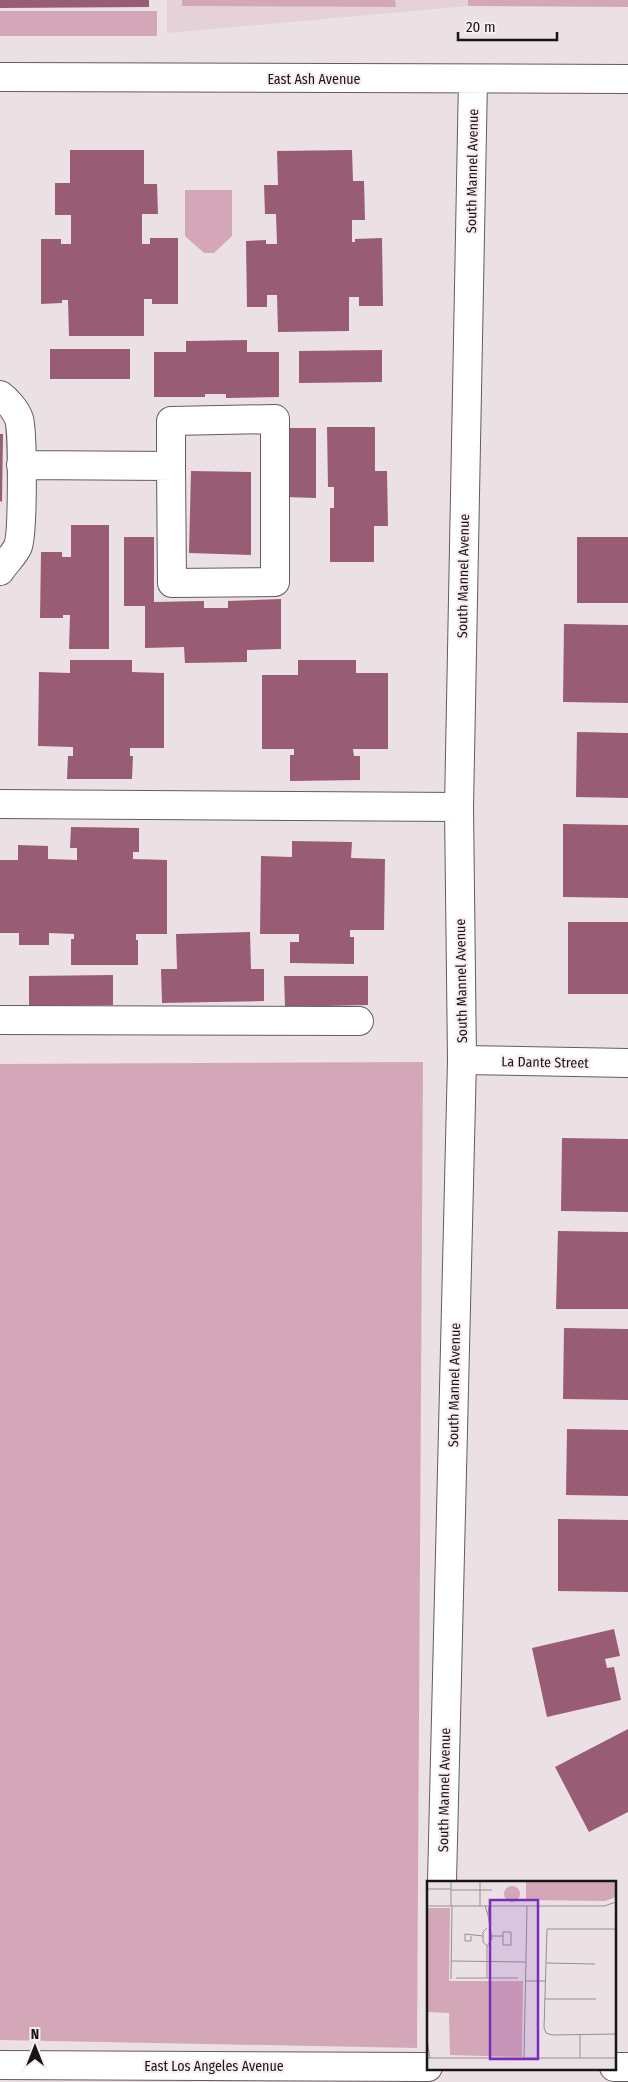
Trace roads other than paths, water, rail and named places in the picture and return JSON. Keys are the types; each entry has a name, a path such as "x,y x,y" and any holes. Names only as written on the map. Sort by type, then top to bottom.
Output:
{"street":[{"name":"East Ash Avenue","path":"0,78 628,79"},
{"name":"South Mannel Avenue","path":"442,1881 462,1060 459,807 474,79"},
{"path":"0,395 6,399 19,419 21,465 21,509 18,546 0,571"},
{"path":"275,419 275,582 172,583 171,466 171,420 275,419"},
{"path":"21,465 171,466"},
{"path":"0,804 459,807"},
{"path":"0,1020 359,1021"},
{"name":"La Dante Street","path":"462,1060 628,1063"},
{"name":"East Los Angeles Avenue","path":"0,2065 427,2068"}]}
